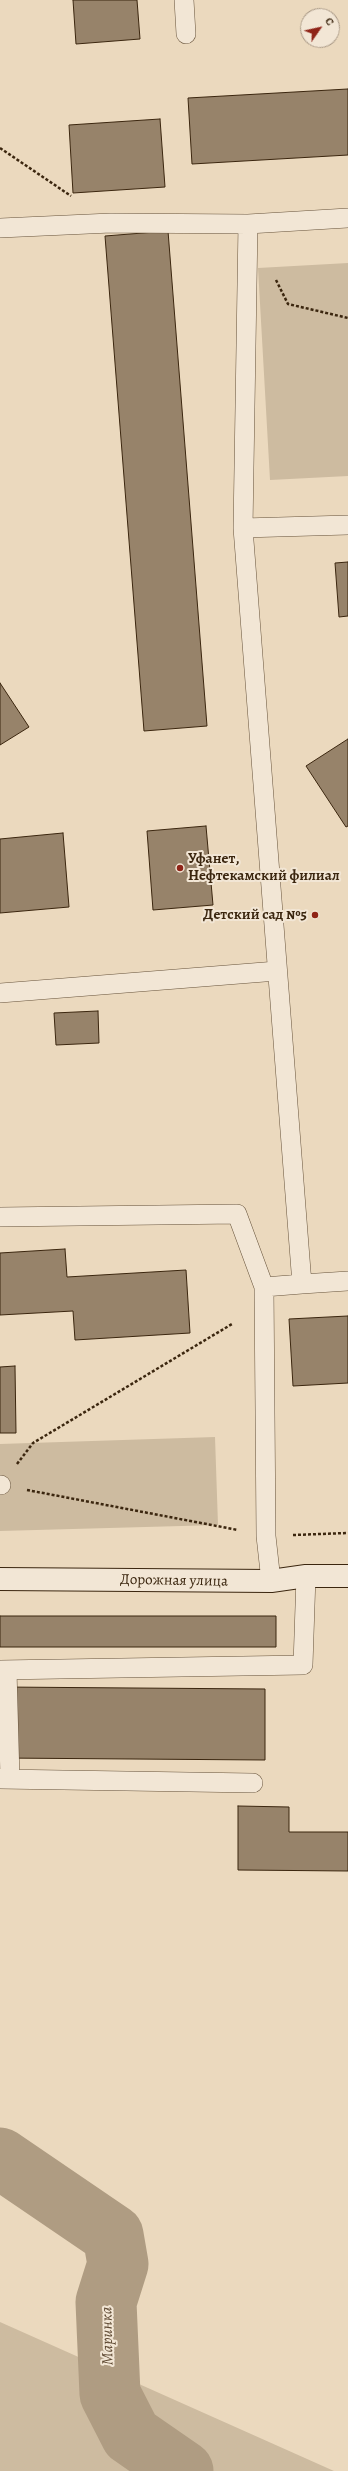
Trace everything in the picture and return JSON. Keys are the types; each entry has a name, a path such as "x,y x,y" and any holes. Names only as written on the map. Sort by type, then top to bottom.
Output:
{"main road":[{"name":"Дорожная улица","path":"0,1579 271,1582 306,1576 348,1576"}],"lane":[{"path":"184,0 186,34"},
{"path":"0,228 111,224 248,224 348,218"},
{"path":"248,224 243,528 302,1284"},
{"path":"243,528 348,525"},
{"path":"0,993 277,971"},
{"path":"0,1217 237,1214 264,1287 266,1536 271,1582"},
{"path":"264,1287 348,1281"},
{"path":"253,1783 5,1779 4,1670 303,1665 306,1576"}],"path":[{"path":"0,148 72,197"},
{"path":"274,277 288,304 348,318"},
{"path":"232,1324 34,1443 0,1485 266,1536 348,1533"}],"shaded area":[{"path":"348,263 348,476 270,480 258,268"},
{"path":"215,1437 218,1525 0,1531 0,1444"},
{"path":"0,2322 334,2471 0,2471"}],"building":[{"path":"73,0 137,0 140,39 76,44"},
{"path":"348,89 348,155 192,164 188,98"},
{"path":"160,119 165,187 73,193 69,125"},
{"path":"168,231 207,726 144,731 105,236"},
{"path":"348,562 348,616 339,617 335,563"},
{"path":"0,683 29,727 0,745"},
{"path":"348,739 348,826 346,827 306,766"},
{"name":"Уфанет, Нефтекамский филиал","path":"206,826 213,905 153,910 147,831"},
{"path":"63,833 69,907 0,913 0,839"},
{"path":"98,1011 99,1043 56,1045 54,1013"},
{"path":"65,1249 67,1277 186,1270 190,1333 75,1340 73,1311 0,1315 0,1253"},
{"path":"348,1316 348,1383 293,1386 289,1319"},
{"path":"15,1366 16,1433 0,1433 0,1367"},
{"path":"0,1616 276,1616 276,1647 0,1647"},
{"path":"0,1687 265,1689 265,1760 0,1758"},
{"path":"238,1806 289,1807 289,1832 348,1832 348,1871 238,1870"}],"waterway":[{"name":"Маринка","path":"0,2158 113,2235 118,2264 106,2302 110,2394 131,2435 183,2471"}],"place":[{"name":"Уфанет, Нефтекамский филиал","path":"180,868"},
{"name":"Детский сад №5","path":"315,915"}]}
